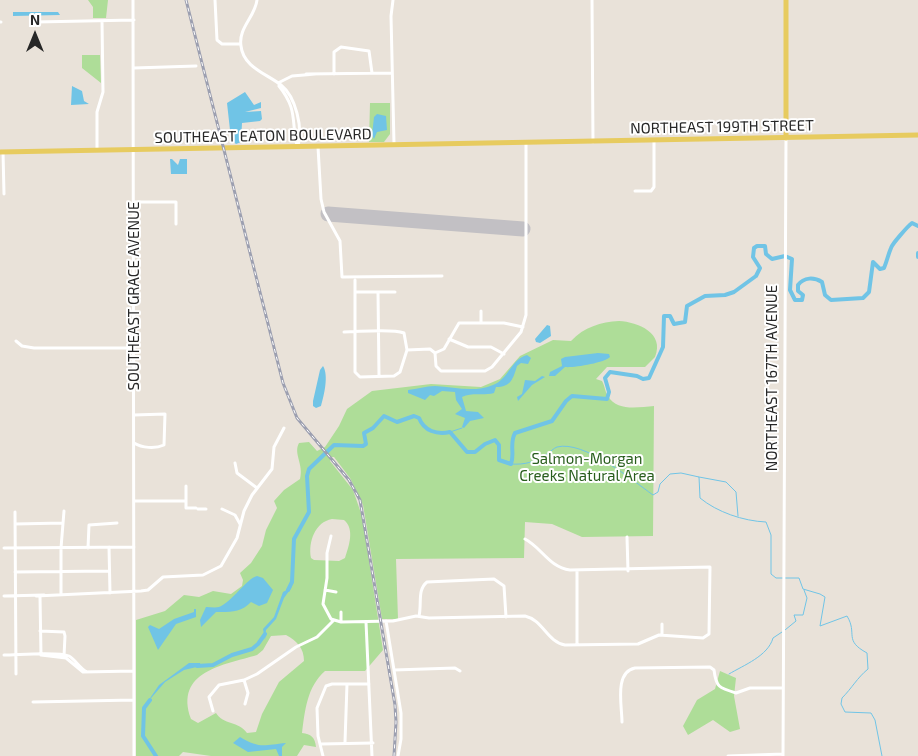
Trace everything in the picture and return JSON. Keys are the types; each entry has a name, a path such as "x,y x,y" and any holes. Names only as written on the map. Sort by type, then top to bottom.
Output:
{"main road":[{"name":"NORTHEAST 167TH AVENUE","path":"786,0 786,138"},
{"name":"NORTHEAST 199TH STREET","path":"526,144 918,136"},
{"name":"SOUTHEAST EATON BOULEVARD","path":"2,152 526,144"}],"street":[{"name":"SOUTHEAST GRACE AVENUE","path":"133,0 134,756"},
{"path":"215,0 218,42 223,44 240,44"},
{"path":"257,0 254,14 243,29 240,44 243,54 249,63 286,92 295,109 298,124 298,147"},
{"path":"393,0 391,16 394,146"},
{"path":"592,0 593,142"},
{"path":"36,22 134,20"},
{"path":"97,151 97,112 103,92 102,21"},
{"path":"334,74 334,53 336,49 348,47 370,52 372,73"},
{"path":"134,68 196,66"},
{"path":"278,84 292,76 306,74 392,72"},
{"name":"NORTHEAST 167TH AVENUE","path":"783,755 786,138"},
{"path":"635,191 651,191 654,187 654,141"},
{"path":"407,350 430,350 435,353 439,370 487,370 504,354 523,327 526,315 526,144"},
{"path":"318,147 321,199 324,212 340,241 342,276 442,276"},
{"path":"2,152 4,194"},
{"path":"134,202 176,202 176,224"},
{"path":"344,332 355,332 378,332 404,333 407,350 398,374 378,376 356,374 355,332 355,280"},
{"path":"355,292 395,292"},
{"path":"378,292 378,376"},
{"path":"481,311 481,323"},
{"path":"435,353 443,350 457,324 504,323 523,327"},
{"path":"449,339 468,347 491,347 504,354"},
{"path":"16,341 22,346 34,348 134,348"},
{"path":"134,414 165,414 164,445 142,447 134,452"},
{"path":"4,596 134,592 148,590 163,577 198,575 212,572 221,566 230,553 241,525 244,511 256,488 272,470 274,447 284,428"},
{"path":"134,443 142,447"},
{"path":"236,462 237,473 256,488"},
{"path":"186,486 186,508 206,509"},
{"path":"134,501 186,501"},
{"path":"222,509 235,515 241,525"},
{"path":"15,512 16,674"},
{"path":"61,595 60,548 64,512"},
{"path":"15,524 63,523"},
{"path":"88,548 89,524 117,523"},
{"path":"331,536 327,553 323,607 333,621 386,621 419,616 429,618 531,618 558,644 577,645 602,643 638,644 662,635 703,638 709,634 710,567 659,570 577,570 556,566 525,539"},
{"path":"627,537 628,570"},
{"path":"109,547 110,593"},
{"path":"4,548 134,547"},
{"path":"577,570 577,645"},
{"path":"15,572 110,571"},
{"path":"419,616 420,591 427,582 494,579 504,586 506,617"},
{"path":"325,590 336,592"},
{"path":"40,596 41,655"},
{"path":"341,612 341,622"},
{"path":"213,711 209,697 215,688 223,684 244,680 257,674 296,646 317,637 333,621"},
{"path":"386,621 401,722 398,756"},
{"path":"366,622 373,742 372,756"},
{"path":"662,624 662,635"},
{"path":"40,631 64,632 66,636 64,656"},
{"path":"4,655 64,656 88,672 134,672"},
{"path":"622,722 622,678 631,669 635,668 710,667 714,670 715,681 718,686 736,694 750,688 784,688"},
{"path":"394,670 455,668 460,671"},
{"path":"244,680 248,693 245,704"},
{"path":"345,742 347,684"},
{"path":"323,756 318,736 317,708 326,686 369,684"},
{"path":"33,702 134,700"},
{"path":"321,744 373,742"},
{"path":"728,756 783,755"}],"green space":[{"path":"88,0 108,0 106,18 93,18 93,7"},
{"path":"82,55 100,55 101,83 82,68"},
{"path":"370,103 390,103 390,134 384,142 369,142"},
{"name":"Salmon-Morgan Creeks Natural Area","path":"626,322 648,330 656,341 655,357 645,367 607,367 596,379 602,381 606,393 617,404 629,407 654,406 653,536 582,537 552,524 525,522 524,558 396,559 398,619 382,619 363,505 350,478 334,457 331,457 330,461 353,490 362,516 383,650 365,671 325,671 319,677 308,699 302,733 312,737 316,747 304,745 297,756 211,756 183,752 179,756 136,756 136,620 165,611 184,595 199,597 213,591 231,594 242,586 243,580 240,573 251,563 262,546 266,530 277,508 274,501 284,490 300,479 301,469 297,451 299,443 309,442 317,451 325,447 339,426 347,409 372,391 431,384 481,387 500,379 520,356 553,340 571,341 587,329 599,324","holes":["332,519 344,520 349,528 350,538 345,558 339,561 314,560 311,558 310,552 314,534 321,524","286,635 299,645 303,652 304,661 279,682 262,714 256,732 247,733 240,726 219,717 216,713 198,723 191,719 188,703 190,690 196,680 217,667 257,655 263,650 271,636"]},
{"path":"720,671 736,678 734,696 740,729 730,732 713,720 688,735 683,726 697,700 715,689"}],"water":[{"path":"13,12 58,12 60,15 13,16"},
{"path":"72,86 82,91 84,101 89,104 71,105"},
{"path":"245,92 254,105 261,102 261,108 245,112 261,111 262,119 260,121 242,123 241,142 236,144 231,139 227,103"},
{"path":"377,114 386,116 387,130 377,132 374,139 372,135 374,117"},
{"path":"170,159 178,165 180,159 187,159 187,174 171,174"},
{"path":"547,325 550,326 551,336 540,343 536,342 535,339"},
{"path":"598,353 609,354 610,357 588,365 565,367 555,376 549,376 550,372 562,366 561,359 565,357"},
{"path":"527,355 531,358 528,364 521,363 517,366 511,381 505,386 496,387 494,393 462,397 466,411 478,412 484,418 470,421 464,428 462,427 465,418 455,414 462,409 456,400 455,392 442,391 434,396 430,395 425,400 408,393 408,390 432,386 479,389 493,385 503,378 517,361"},
{"path":"323,366 326,375 325,391 321,406 316,408 313,406 313,401 320,370"},
{"path":"542,376 545,377 532,385 518,401 517,397 522,394 525,380 535,381"},
{"path":"257,576 263,578 273,590 267,603 259,606 251,602 239,610 216,612 201,627 200,620 206,607 224,605 249,581"},
{"path":"292,587 284,598 276,619 266,630 265,640 263,629 274,617 283,592"},
{"path":"194,609 196,609 196,617 176,624 158,650 148,627 150,625 159,629 174,619 194,612"},
{"path":"189,663 200,663 201,666 184,670 165,682 146,704 159,685"},
{"path":"240,737 258,745 286,743 282,747 282,756 279,756 276,749 248,752 233,743"}],"waterway":[{"path":"288,590 292,582 294,539 309,512 307,476 309,469 334,445 363,446 366,444 364,433 373,428 384,416 397,422 414,416 419,418 424,426 432,431 440,433 450,432 467,452 475,452 485,444 495,440 499,445 499,460 511,464 512,441 515,433 552,421 566,401 572,396 607,399 609,392 605,378 610,372 637,376 643,379 649,378 663,347 664,316 670,316 674,324 685,322 687,306 705,296 725,295 734,292 756,276 760,268 753,257 754,248 757,246 765,246 766,254 772,259 785,256 792,259 790,290 795,300 802,300 803,295 798,291 798,285 803,280 809,279 816,279 822,282 825,295 831,300 863,298 869,292 873,262 880,269 884,268 891,248 897,239 912,223 918,226"},
{"path":"450,432 462,428"},
{"path":"511,464 534,461 557,447 568,446 594,455 621,471 653,495 658,492 660,484 670,474 681,473 699,477 700,498 714,508 748,520 766,522 771,535 771,574 776,578 799,578 803,589 825,597 820,626 847,616 855,644 867,653 868,669 842,698 841,704 845,712 871,713 875,720 882,756"},
{"path":"699,477 726,482 736,492 738,516"},
{"path":"785,630 796,621 794,615 803,615 807,598 804,590"},
{"path":"729,674 761,655 773,638 782,632"},
{"path":"197,666 213,665 232,655 252,649 265,634"},
{"path":"150,700 144,708 143,736 156,756"}],"runway":[{"path":"328,214 523,229"}],"railway":[{"path":"186,0 283,383 297,418 349,480 360,500 395,705 394,756"}]}
